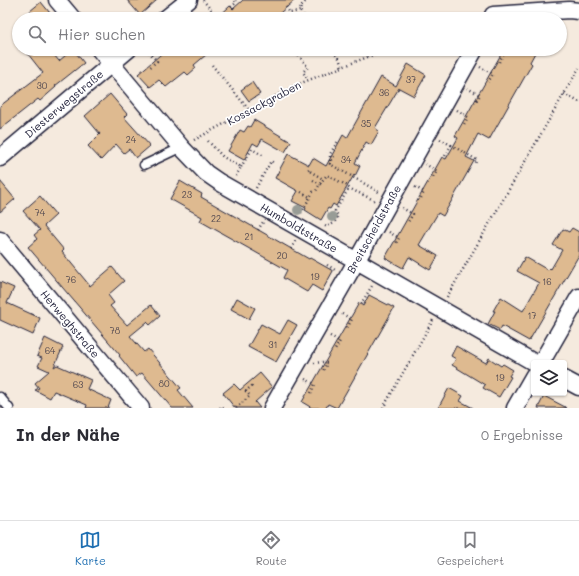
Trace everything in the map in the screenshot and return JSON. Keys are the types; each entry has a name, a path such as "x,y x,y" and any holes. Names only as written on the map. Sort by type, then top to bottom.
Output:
{"street":[{"path":"57,0 67,12"},
{"path":"174,12 189,0"},
{"path":"494,12 499,0"},
{"path":"547,12 569,10 579,11"},
{"name":"Humboldtstraße","path":"105,56 206,173 219,182 531,361"},
{"name":"Diesterwegstraße","path":"0,158 121,56"},
{"name":"Breitscheidstraße","path":"272,408 475,56"},
{"name":"Herweghstraße","path":"0,240 141,408"},
{"path":"543,360 579,297"},
{"path":"516,408 531,380"},
{"path":"567,381 579,387"}],"lane":[{"path":"144,166 184,146"},
{"path":"0,397 9,408"}],"path":[{"path":"202,0 212,12"},
{"path":"232,7 236,3 235,0"},
{"path":"300,12 301,6 307,0"},
{"path":"286,7 289,12"},
{"path":"149,68 157,61 152,56"},
{"path":"298,56 308,67 303,72 308,80"},
{"path":"337,56 342,67"},
{"name":"Kossackgraben","path":"184,146 296,85 370,56"},
{"path":"475,56 493,74 488,82"},
{"path":"499,62 502,56"},
{"path":"212,65 249,110"},
{"path":"446,298 579,68"},
{"path":"462,86 480,95 475,103"},
{"path":"564,94 579,102"},
{"path":"450,107 468,116 463,126"},
{"path":"434,135 477,160 475,163"},
{"path":"208,141 223,157 241,167"},
{"path":"330,164 330,154 338,141"},
{"path":"444,158 451,145"},
{"path":"233,180 252,149 264,156"},
{"path":"330,164 334,156"},
{"path":"253,193 271,161 275,164"},
{"path":"420,161 437,171 432,180"},
{"path":"330,164 383,194"},
{"path":"309,169 308,170 323,179"},
{"path":"299,216 313,192 316,191 327,175 378,203"},
{"path":"313,180 321,184"},
{"path":"413,186 424,192 420,200"},
{"path":"320,223 327,227 334,223 338,216 335,211 349,188"},
{"path":"301,192 311,196"},
{"path":"396,204 413,214 408,222"},
{"path":"301,213 308,216"},
{"path":"258,230 261,226"},
{"path":"388,232 399,238 396,243"},
{"path":"291,249 294,244"},
{"path":"327,266 332,268"},
{"path":"361,304 374,281"},
{"path":"336,310 352,319 347,328"},
{"path":"383,408 436,316"},
{"path":"329,335 340,341 335,350"},
{"path":"310,364 323,362 327,363 323,371"},
{"path":"300,375 315,384 310,393"},
{"path":"236,408 250,396 246,391 254,384"},
{"path":"220,408 222,406 223,408"}],"building":[{"path":"127,0 157,0 143,12 137,12"},
{"path":"243,0 295,0 281,12 224,12 230,6 233,9"},
{"path":"41,2 49,12 31,12 30,11"},
{"path":"30,56 55,56 59,61 65,56 78,56 84,63 55,86 56,87 40,101 38,99 0,129 0,106 43,73"},
{"path":"159,56 205,56 194,65 196,68 188,75 185,72 166,87 159,80 150,87 138,74"},
{"path":"500,56 533,56 530,62 532,64 489,140 478,134 466,157 474,161 443,216 438,213 419,245 438,256 430,270 409,257 403,268 385,258 442,157 446,159 458,138 455,136"},
{"path":"408,64 426,75 414,96 399,88 375,128 379,131 371,145 366,142 355,163 360,166 336,206 333,204 330,209 328,208 321,220 305,210 306,208 292,201 298,191 275,178 288,154 309,165 313,158 326,166 343,135 347,138 381,77 396,86"},
{"path":"252,82 260,94 249,101 241,90"},
{"path":"110,94 127,114 124,117 150,146 136,158 129,149 124,153 116,144 101,160 88,146 100,134 85,116"},
{"path":"254,120 291,142 285,152 262,139 258,146 253,143 244,160 228,151 240,130 244,132 248,126 250,127"},
{"path":"0,181 15,199 0,212"},
{"path":"180,181 202,194 201,197 309,259 310,258 333,271 322,291 312,285 307,292 283,278 287,270 200,221 202,217 170,199"},
{"path":"40,196 56,215 44,226 64,250 62,252 90,286 112,267 124,281 108,295 114,303 110,306 127,325 151,305 160,316 150,325 147,322 130,336 144,352 148,349 181,388 178,390 193,408 172,408 142,373 136,377 119,356 120,355 28,247 37,239 34,235 40,230 23,211"},
{"path":"572,228 579,232 579,255 529,341 502,326 500,330 488,324 501,297 523,311 539,283 517,271 525,257 548,270 550,268 551,269 562,250 553,245 563,229 569,232"},
{"path":"0,282 14,288 7,303 40,318 33,335 0,320"},
{"path":"369,295 394,308 337,408 328,404 326,408 312,408 302,402 359,303 363,306"},
{"path":"237,298 255,308 249,319 231,309"},
{"path":"288,320 297,325 276,362 248,347 261,324 280,334"},
{"path":"45,338 63,347 54,367 57,365 91,380 87,389 111,400 108,408 86,408 87,405 54,391 50,398 35,390 39,388 35,383 49,371 38,366 42,358 37,356"},
{"path":"456,346 486,363 489,358 501,366 503,364 513,370 509,376 511,377 499,397 483,388 485,385 452,365 456,359 451,356"},
{"path":"260,373 272,387 255,402 260,408 235,408 223,393 234,384 240,390"},
{"path":"449,388 463,396 460,401 473,408 438,408"},
{"path":"544,396 567,408 538,408"}]}
